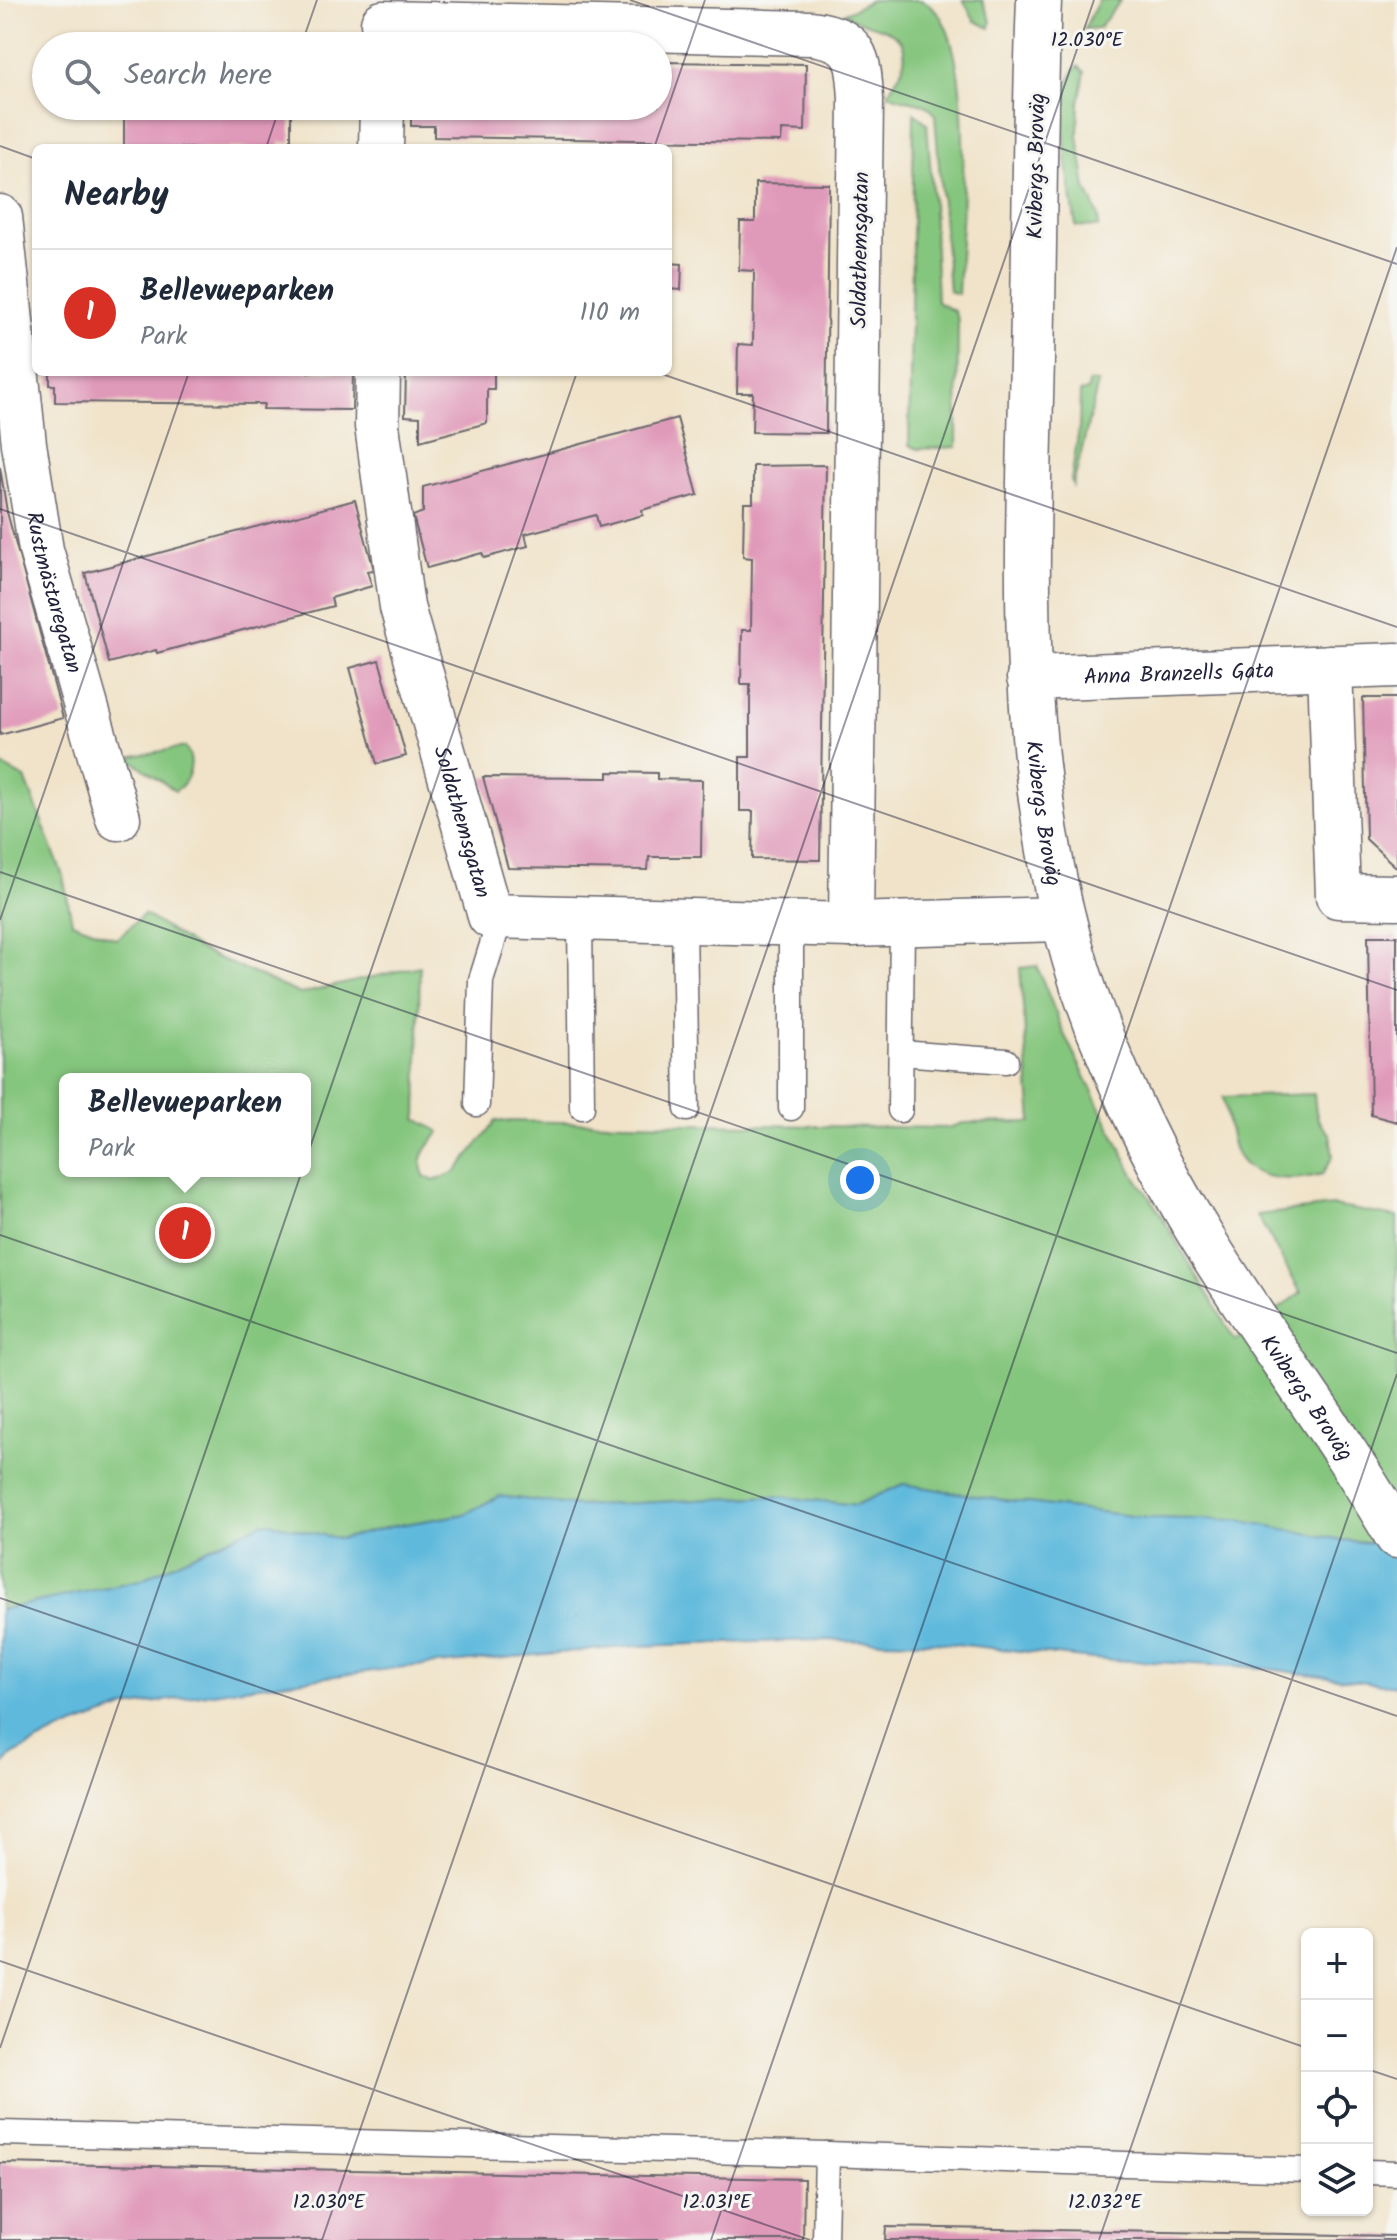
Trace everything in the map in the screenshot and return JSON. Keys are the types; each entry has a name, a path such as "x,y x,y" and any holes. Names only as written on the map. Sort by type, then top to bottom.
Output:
{"street":[{"name":"Kvibergs Broväg","path":"1039,0 1027,564 1029,678 1040,791 1054,884 1108,1055 1134,1113 1191,1220 1357,1467 1397,1536"},
{"name":"Soldathemsgatan","path":"383,23 811,33 832,36 845,42 855,54 860,71 861,100 851,925"},
{"path":"381,144 382,120"},
{"name":"Rustmästaregatan","path":"0,217 23,300 24,444 41,550 118,818"},
{"name":"Soldathemsgatan","path":"378,376 377,426 402,607 490,916 851,925 1063,919"},
{"name":"Anna Branzells Gata","path":"1029,678 1397,665"},
{"path":"1330,667 1338,896 1397,897"}],"lane":[{"path":"477,1104 481,980 501,916"},
{"path":"580,918 582,1107"},
{"path":"684,921 687,1109"},
{"path":"791,923 791,1108"},
{"path":"900,1110 902,925"},
{"path":"901,1053 1006,1061"},
{"path":"0,2133 1301,2170"},
{"path":"825,2240 827,2154"},
{"path":"1373,2172 1397,2173"}],"green space":[{"path":"871,0 920,0 940,15 952,46 960,87 963,134 958,294 949,291 935,115 920,103 888,93 903,66 901,41 883,29 845,13"},
{"path":"963,0 982,0 991,21 990,28 975,21"},
{"path":"1099,0 1121,0 1099,28 1084,29"},
{"path":"1078,66 1085,72 1079,103 1078,136 1086,188 1098,214 1099,227 1076,226 1067,167 1066,96 1070,78"},
{"path":"914,113 927,123 937,302 954,311 958,320 957,447 918,449 909,445"},
{"path":"1089,382 1098,383 1073,486 1071,480 1079,429 1080,392 1088,390"},
{"path":"185,747 190,759 190,771 175,791 133,761 133,756"},
{"path":"0,765 25,778 63,876 72,922 117,939 144,914 200,950 300,994 420,966 417,1119 440,1132 424,1152 421,1163 424,1176 434,1181 456,1172 496,1121 948,1128 963,1123 1032,1122 1020,968 1037,966 1064,1034 1134,1175 1235,1340 1301,1293 1257,1215 1333,1206 1397,1217 1397,1536 1371,1542 1342,1540 1238,1520 1147,1518 903,1484 856,1505 776,1496 578,1506 499,1496 465,1514 341,1539 264,1522 140,1580 0,1610"},
{"path":"1314,1094 1319,1121 1330,1134 1333,1156 1323,1174 1285,1179 1272,1177 1249,1168 1240,1159 1232,1142 1223,1097"}],"water":[{"path":"903,1484 1147,1518 1238,1520 1342,1540 1397,1546 1397,1686 1253,1667 1092,1659 936,1642 819,1640 637,1646 404,1667 127,1707 57,1732 12,1755 0,1769 0,1610 140,1580 264,1522 341,1539 465,1514 499,1496 578,1506 776,1496 856,1505"}],"building":[{"path":"672,62 806,64 805,131 782,130 781,142 434,137 434,126 411,126 411,120 672,120"},
{"path":"124,120 291,120 291,143 124,144"},
{"path":"755,183 829,184 826,433 752,432 753,393 737,393 738,344 753,345 754,271 739,270 740,222 755,222"},
{"path":"672,263 682,264 681,290 672,289"},
{"path":"50,376 353,376 352,410 263,409 264,404 55,402 55,385 50,385"},
{"path":"406,376 494,376 494,389 487,389 487,423 420,441 420,417 405,416"},
{"path":"677,418 698,495 642,510 643,515 599,527 596,515 525,534 528,546 484,558 482,553 427,568 413,516 423,512 423,487"},
{"path":"826,465 820,860 752,859 753,811 740,811 740,757 750,757 750,684 741,684 742,630 751,630 752,558 743,557 744,503 753,503 753,466"},
{"path":"0,467 7,512 63,718 0,735"},
{"path":"355,500 374,570 367,571 372,586 331,598 333,606 109,663 85,573"},
{"path":"379,660 406,756 377,764 350,668"},
{"path":"1363,698 1397,698 1397,868 1366,839"},
{"path":"608,772 657,773 657,779 702,780 701,857 649,857 648,870 508,868 483,777 608,778"},
{"path":"1368,936 1397,936 1397,1122 1371,1115"},
{"path":"0,2163 804,2179 803,2240 0,2240"},
{"path":"886,2227 1397,2236 1397,2240 885,2240"}],"place":[{"name":"Bellevueparken","path":"185,1233"}]}
